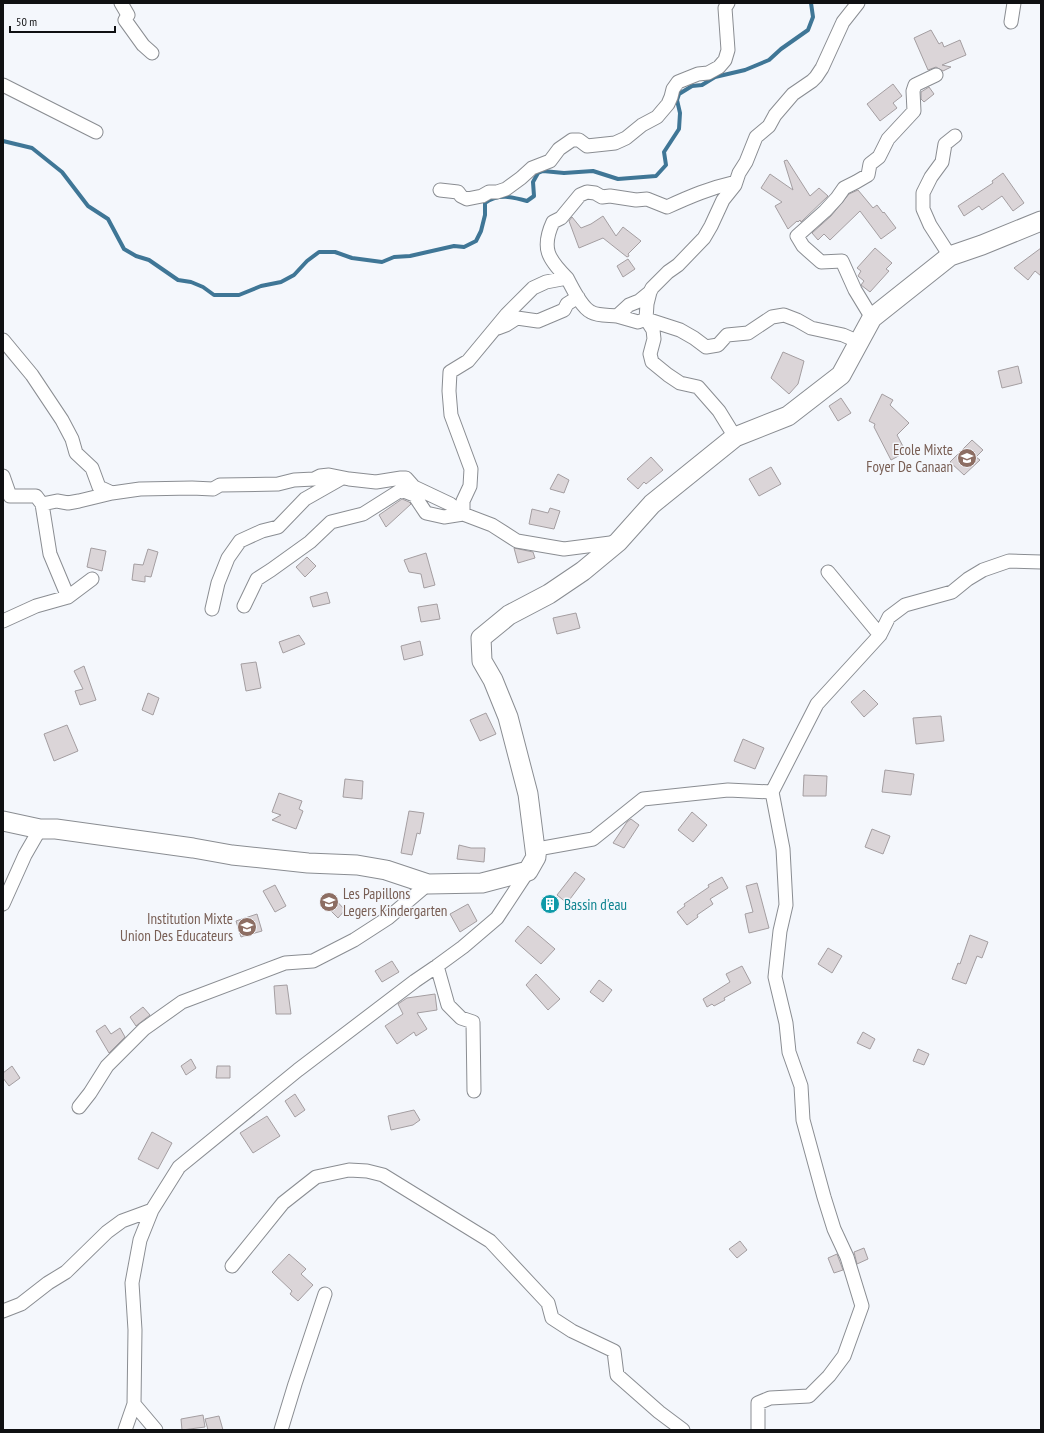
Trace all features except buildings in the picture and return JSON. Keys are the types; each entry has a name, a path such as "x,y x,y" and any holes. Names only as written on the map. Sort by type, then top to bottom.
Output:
{"street":[{"path":"121,3 128,15 125,20 143,44 152,53"},
{"path":"440,190 458,192 461,196 467,199 482,196 489,192 497,192 506,189 532,168 550,161 559,150 572,140 579,140 587,146 615,143 626,138 642,125 657,117 668,104 673,89 678,82 698,74 708,74 719,67 725,60 728,50 725,8 728,3"},
{"path":"735,437 719,411 698,387 680,383 652,362 650,354 654,339 652,330 646,319 647,304 650,292 668,272 678,265 704,238 723,200 736,182 756,138 769,126 775,115 793,94 812,81 816,76 822,68 843,22 858,3"},
{"path":"1012,22 1014,3"},
{"path":"872,318 855,290 842,262 821,262 802,246 797,236 825,211 844,188 868,174 870,164 879,157 888,139 914,111 913,91 915,85 936,75"},
{"path":"3,85 96,132"},
{"path":"950,256 930,225 923,209 923,193 931,176 942,162 945,144 955,136"},
{"path":"736,182 715,187 667,207 647,199 636,200 610,196 602,197 595,193 587,192 580,195 561,218 553,222 546,241 548,254 555,266 567,278 578,297 592,313 616,316 638,322 646,319 680,330 706,347 718,345 727,335 748,333 772,317 784,315 798,320 811,328 843,335 860,342"},
{"path":"532,864 528,794 508,717 493,680 482,661 481,638 508,615 549,594 583,571 618,542 652,504 735,437 788,416 841,375 872,318 950,256 982,245 1041,221"},
{"path":"463,514 463,501 470,486 471,469 451,414 449,391 450,372 468,361 522,298 533,288 546,282 567,278"},
{"path":"616,316 626,307 639,301 650,292"},
{"path":"495,329 506,325 517,318 538,321 564,310 567,304 578,297"},
{"path":"3,340 32,375 62,420 72,439 76,453 92,468 99,487 112,493"},
{"path":"42,504 57,501 68,503 112,493 140,489 213,489 220,485 278,484 294,480 314,479 320,476 329,475 376,482 406,478 414,487 450,504 463,514 492,525 517,541 564,549 618,542"},
{"path":"3,476 7,497 36,496 42,504 50,554 68,597"},
{"path":"212,609 218,583 228,558 240,541 262,531 278,527 305,499 342,478"},
{"path":"244,606 257,579 310,542 331,522 363,514 401,490 414,495 426,513 444,517 463,514"},
{"path":"758,1430 758,1403 770,1398 810,1396 829,1376 844,1356 862,1306 847,1257 834,1229 803,1120 802,1086 789,1052 786,1023 775,977 780,931 786,905 782,849 772,792 817,704 880,635 889,617 905,606 952,592 983,570 1009,561 1041,562"},
{"path":"828,572 880,635"},
{"path":"3,621 36,606 68,597 92,580"},
{"path":"125,1430 134,1404 135,1330 132,1283 140,1240 152,1210 179,1167 298,1070 415,981 463,947 497,918 543,848 593,838 643,799 728,790 772,792"},
{"path":"3,821 40,829 56,829 193,848 232,855 308,863 357,865 386,870 428,884 482,883 532,864"},
{"path":"3,904 25,855 40,829"},
{"path":"79,1107 107,1066 144,1029 182,1002 285,963 313,961 354,940 388,918 428,884"},
{"path":"437,966 448,1005 461,1018 473,1022 474,1091"},
{"path":"232,1266 283,1203 316,1177 349,1170 367,1170 384,1175 490,1241 548,1303 552,1318 572,1331 614,1351 617,1375 659,1412 683,1430"},
{"path":"3,1311 21,1304 48,1282 66,1272 107,1232 122,1221 152,1210"},
{"path":"282,1430 295,1384 325,1294"},
{"path":"134,1404 156,1430"}],"waterway":[{"path":"3,141 32,148 62,172 88,206 108,219 124,249 136,256 149,260 178,280 191,282 203,287 214,295 239,295 261,286 281,282 294,275 307,261 319,252 335,252 352,258 382,262 394,257 410,256 454,246 464,247 476,241 481,231 485,215 485,203 500,197 511,197 527,201 534,196 533,182 538,173 543,171 564,173 593,171 618,179 656,176 666,165 664,152 679,129 680,113 677,100 679,94 692,86 702,85 715,77 745,70 769,60 781,49 808,30 813,17 811,3"}],"place":[{"name":"Ecole Mixte Foyer De Canaan","path":"967,458"},
{"name":"Les Papillons Legers Kindergarten","path":"329,902"},
{"name":"Bassin d'eau","path":"550,904"},
{"name":"Institution Mixte Union Des Educateurs","path":"247,927"}]}
